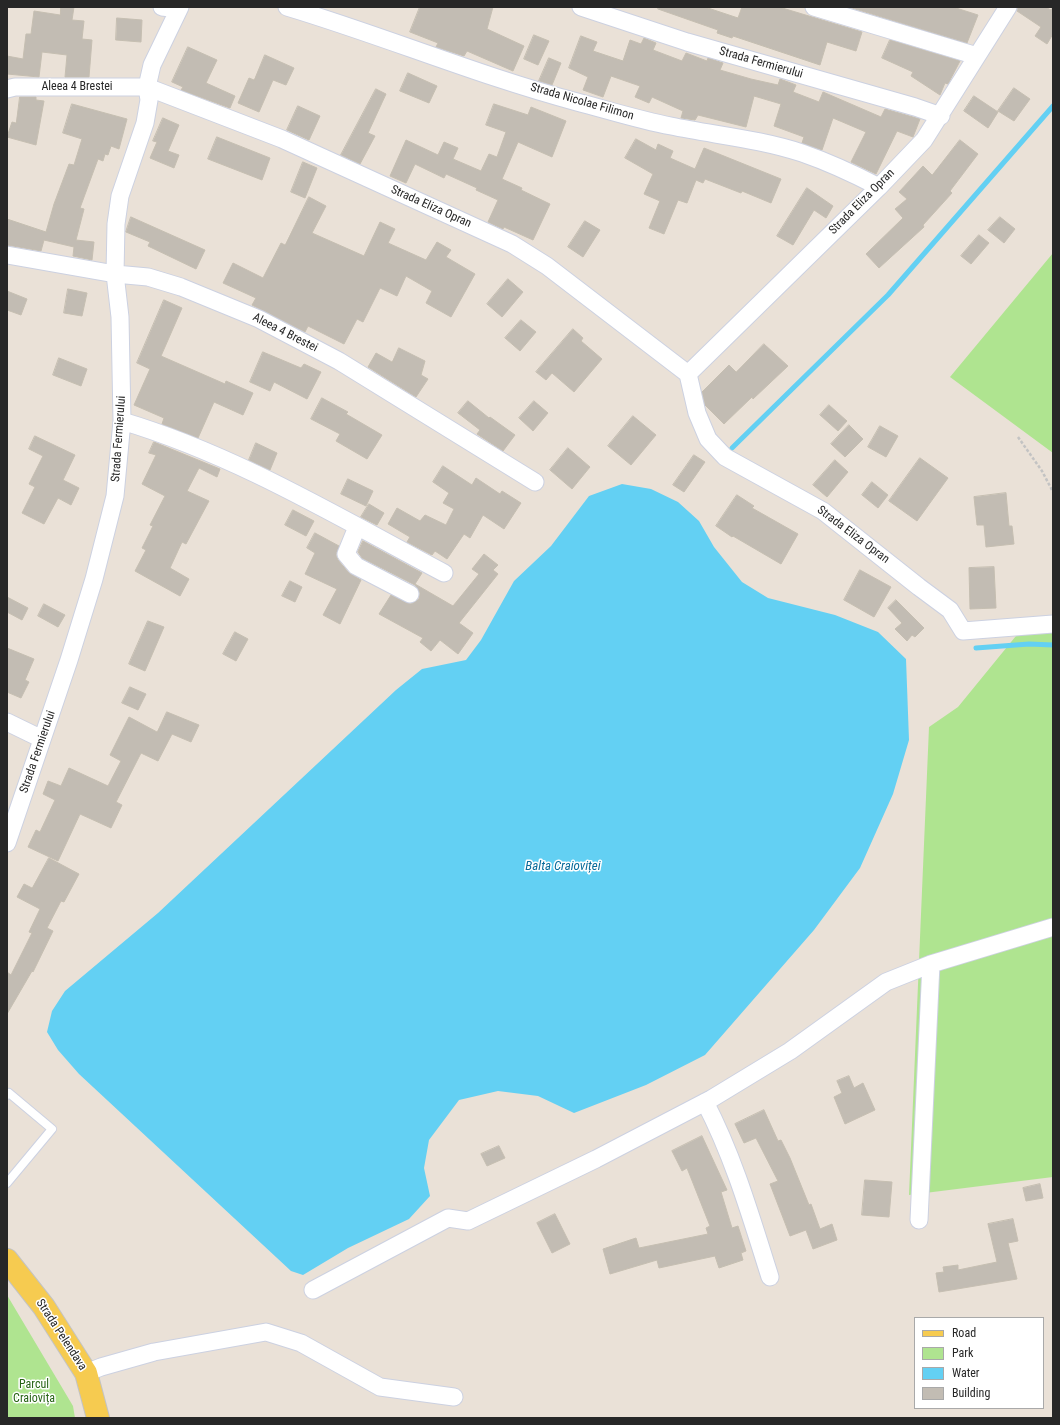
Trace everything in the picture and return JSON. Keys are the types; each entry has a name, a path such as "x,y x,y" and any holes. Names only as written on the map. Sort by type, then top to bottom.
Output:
{"main road":[{"name":"Strada Pelendava","path":"7,1260 44,1307 86,1373 98,1418"}],"street":[{"path":"162,7 180,8"},
{"name":"Strada Nicolae Filimon","path":"287,7 345,25 486,74 575,101 668,126 753,142 801,153 843,169 879,186"},
{"name":"Strada Fermierului","path":"581,7 687,42 915,106 941,116"},
{"path":"814,7 977,56"},
{"name":"Strada Eliza Opran","path":"688,374 924,140 941,116 1008,7"},
{"name":"Strada Fermierului","path":"7,843 69,660 94,580 115,496 122,421 120,317 115,274 116,224 120,196 145,123 149,100 147,87 152,65 180,8"},
{"name":"Aleea 4 Brestei","path":"7,89 15,87 147,87"},
{"name":"Strada Eliza Opran","path":"147,87 282,139 512,244 548,266 688,374 697,413 708,439 725,457 823,511 950,610 963,631 1053,624"},
{"name":"Aleea 4 Brestei","path":"7,255 115,274 148,277 181,287 259,319 339,361 535,482"},
{"path":"122,421 156,431 200,448 242,467 444,573"},
{"path":"356,527 346,554 356,566 410,594"},
{"path":"7,722 42,738"},
{"path":"313,1290 448,1218 468,1221 596,1159 705,1102 790,1051 886,982 931,964 1053,928"},
{"path":"919,1220 931,964"},
{"path":"705,1102 720,1132 743,1189 770,1277"},
{"path":"86,1373 101,1367 154,1352 266,1332 301,1343 380,1387 454,1397"}],"lane":[{"path":"7,1095 9,1093 52,1129 8,1178"}],"path":[{"path":"1018,437 1042,471 1053,492"}],"green space":[{"path":"1053,253 1053,453 950,377"},
{"path":"1053,617 1053,1177 909,1195 929,727 958,707 1029,620"},
{"name":"Parcul Craiovița","path":"7,1295 73,1406 75,1418 7,1418"}],"water":[{"name":"Balta Craioviței","path":"622,484 651,489 678,502 699,521 714,547 742,582 768,598 835,615 878,632 906,659 909,740 893,794 860,868 814,930 705,1055 646,1085 574,1113 538,1096 498,1091 459,1100 429,1140 424,1168 430,1196 409,1219 348,1248 303,1275 291,1271 79,1074 58,1050 47,1032 52,1011 65,991 158,913 396,690 422,669 466,660 481,640 514,581 551,546 589,496"}],"building":[{"path":"61,7 74,7 72,20 84,21 82,39 92,40 89,77 65,77 67,55 42,52 39,77 7,74 7,56 23,59 26,34 31,34 34,11 60,15"},
{"path":"420,7 493,7 487,29 524,46 513,71 467,51 464,56 436,47 438,43 410,32"},
{"path":"659,7 705,7 738,18 742,7 779,7 862,32 856,51 827,42 820,65 733,36 732,38 717,33 718,30 658,9"},
{"path":"849,7 953,7 978,15 967,43"},
{"path":"1018,7 1045,7 1051,10 1053,7 1053,34 1047,44 1035,36 1041,27 1017,11"},
{"path":"117,18 142,20 141,42 116,40"},
{"path":"534,35 549,41 538,65 524,59"},
{"path":"581,36 597,42 593,51 623,61 630,40 641,44 644,38 656,43 653,50 682,61 686,53 707,61 708,58 723,63 720,70 751,79 778,85 780,79 796,85 793,92 819,102 823,92 881,117 885,109 920,119 913,137 897,131 876,174 851,162 866,132 833,118 822,150 802,143 804,137 774,126 781,104 754,96 746,127 698,115 695,120 681,118 683,111 652,97 649,103 635,97 640,86 611,76 603,97 583,90 588,77 569,68"},
{"path":"890,40 960,61 948,84 945,83 940,95 911,76 913,72 882,58"},
{"path":"188,47 217,60 206,83 235,96 230,108 181,90 183,87 172,82"},
{"path":"265,55 294,68 286,85 273,80 259,112 238,103 249,78 254,80"},
{"path":"549,58 561,63 552,85 539,81"},
{"path":"408,73 437,86 429,103 400,91"},
{"path":"1014,88 1030,99 1014,121 998,111"},
{"path":"376,89 386,94 368,133 375,136 360,164 341,155"},
{"path":"974,96 998,112 988,128 964,111"},
{"path":"20,97 36,97 36,100 44,101 36,145 7,137 12,122 16,123"},
{"path":"72,104 127,119 119,149 111,146 108,155 105,154 103,161 98,159 80,208 84,209 76,240 94,242 92,260 73,256 74,247 44,240 41,251 7,245 7,219 46,232 54,204 69,164 74,165 82,139 63,133"},
{"path":"494,104 528,115 531,107 566,121 552,157 518,142 502,179 522,188 521,190 550,204 533,240 504,227 503,229 488,222 498,200 476,190 477,188 446,174 444,178 415,164 406,183 390,176 406,140 438,155 444,142 458,148 453,159 481,171 489,154 497,157 506,132 486,125"},
{"path":"298,106 320,116 309,140 287,130"},
{"path":"163,118 179,125 168,151 179,155 174,168 150,158 157,142 153,141"},
{"path":"217,137 270,158 262,180 208,159"},
{"path":"636,139 656,150 658,144 673,151 670,158 695,169 704,148 781,179 771,203 742,191 741,193 705,179 703,183 696,180 687,203 678,200 664,234 649,228 660,201 644,194 653,174 625,158"},
{"path":"960,140 978,154 950,191 952,193 923,225 924,227 879,268 866,254 903,218 895,209 907,199 899,192 923,166 932,175"},
{"path":"303,162 317,168 305,198 291,192"},
{"path":"807,188 833,206 826,218 814,210 793,245 777,236"},
{"path":"309,197 326,206 312,233 364,256 380,222 395,229 388,243 426,260 437,242 451,250 446,257 475,274 451,317 426,303 432,291 406,276 397,296 380,288 363,322 357,319 344,344 308,326 305,332 252,305 256,298 223,283 233,263 263,278 281,243 285,245"},
{"path":"131,217 205,250 196,269 148,246 150,242 126,232"},
{"path":"1000,217 1015,229 1004,243 988,230"},
{"path":"585,221 600,230 583,257 568,247"},
{"path":"979,235 989,243 971,264 961,256"},
{"path":"508,279 523,292 502,317 487,304"},
{"path":"68,289 87,293 82,316 64,313"},
{"path":"7,291 27,299 21,315 7,310"},
{"path":"164,300 182,308 161,356 225,384 226,381 253,393 243,415 214,402 198,438 162,424 164,418 134,405 150,369 137,363"},
{"path":"521,320 536,332 520,351 505,338"},
{"path":"573,329 583,338 581,341 602,359 574,392 552,373 546,380 536,372"},
{"path":"764,344 788,366 753,399 752,397 724,424 705,405 702,392 729,365 736,372"},
{"path":"399,348 425,361 421,375 428,379 416,397 368,367 376,353 392,362"},
{"path":"263,352 301,368 304,364 321,372 307,399 274,382 270,391 250,382"},
{"path":"59,358 87,369 81,386 53,375"},
{"path":"322,398 348,412 346,414 382,435 367,459 336,441 340,434 311,419"},
{"path":"468,401 489,418 490,417 515,435 503,451 477,434 480,430 458,413"},
{"path":"534,401 548,413 533,431 519,418"},
{"path":"829,405 847,421 838,431 820,415"},
{"path":"633,416 656,435 631,465 608,446"},
{"path":"849,425 863,439 845,457 831,444"},
{"path":"880,426 898,436 886,457 868,447"},
{"path":"35,436 75,455 63,480 79,488 71,505 58,498 44,524 22,513 35,487 29,484 43,456 29,449"},
{"path":"154,442 220,469 217,477 199,468 187,491 209,501 186,544 182,542 170,568 189,579 180,596 135,571 146,550 142,548 153,526 150,525 165,496 142,484 156,455 149,453"},
{"path":"256,443 277,453 270,470 249,460"},
{"path":"568,448 590,467 572,489 550,470"},
{"path":"694,455 705,462 684,492 673,485"},
{"path":"920,458 948,478 917,521 889,501"},
{"path":"835,460 848,472 827,497 813,485"},
{"path":"443,466 472,485 476,478 500,494 502,491 521,503 504,529 483,515 470,538 464,534 447,559 435,551 432,555 407,542 410,537 388,524 397,508 420,521 425,515 446,525 454,509 443,503 449,493 433,482"},
{"path":"348,479 373,491 366,506 341,494"},
{"path":"872,482 888,495 878,508 862,495"},
{"path":"1006,493 1009,526 1012,526 1014,544 986,547 984,525 977,525 974,497"},
{"path":"737,495 754,506 752,508 798,534 781,564 733,536 732,537 716,526"},
{"path":"369,504 384,513 377,525 361,517"},
{"path":"293,510 314,521 306,536 285,525"},
{"path":"315,533 339,546 336,555 338,560 349,573 361,580 340,624 323,615 337,589 305,574 315,553 307,548"},
{"path":"363,541 422,573 415,584 453,606 479,574 472,569 484,554 498,565 493,570 498,574 459,623 473,633 458,654 440,640 431,651 420,642 423,638 379,614 391,595 411,604 419,599 420,593 415,585 362,558 358,552"},
{"path":"994,567 996,608 970,609 969,568"},
{"path":"860,570 891,587 874,617 844,600"},
{"path":"290,581 302,587 295,602 282,596"},
{"path":"7,597 28,608 22,620 7,612"},
{"path":"896,600 924,628 915,637 912,635 907,641 895,629 902,623 888,608"},
{"path":"44,604 65,615 58,627 38,616"},
{"path":"148,621 164,627 145,671 129,664"},
{"path":"235,632 248,639 236,661 223,654"},
{"path":"7,648 34,659 25,680 29,682 21,698 7,692"},
{"path":"130,687 146,694 138,710 122,703"},
{"path":"167,712 199,725 191,742 172,734 158,761 141,753 116,802 122,805 111,828 80,814 58,861 28,847 36,830 40,832 55,800 43,794 48,781 61,786 69,768 108,786 121,761 110,755 129,717 157,732"},
{"path":"49,858 79,874 64,902 61,901 47,928 53,931 33,972 32,971 7,1014 7,972 11,975 32,933 29,932 40,909 17,897 24,884 32,888"},
{"path":"849,1076 854,1088 863,1083 875,1110 845,1124 834,1097 842,1093 837,1081"},
{"path":"764,1110 778,1141 781,1140 790,1158 809,1205 811,1204 820,1229 832,1224 837,1240 813,1249 806,1230 790,1236 770,1184 778,1181 756,1138 744,1143 735,1124"},
{"path":"702,1136 727,1190 721,1192 732,1228 738,1226 746,1251 741,1253 743,1260 719,1268 715,1256 659,1268 657,1260 610,1274 603,1249 636,1238 639,1248 708,1234 706,1228 710,1226 687,1168 682,1171 672,1151"},
{"path":"499,1146 505,1158 487,1166 481,1154"},
{"path":"865,1180 892,1182 889,1217 862,1215"},
{"path":"1040,1184 1043,1198 1026,1201 1023,1188"},
{"path":"555,1214 570,1244 552,1253 537,1223"},
{"path":"1013,1219 1018,1241 1008,1243 1017,1279 939,1292 936,1273 944,1272 943,1267 958,1265 958,1270 997,1262 988,1224"}],"waterway":[{"path":"732,448 888,295 1053,106"},
{"path":"976,648 1029,644 1053,645"}]}
